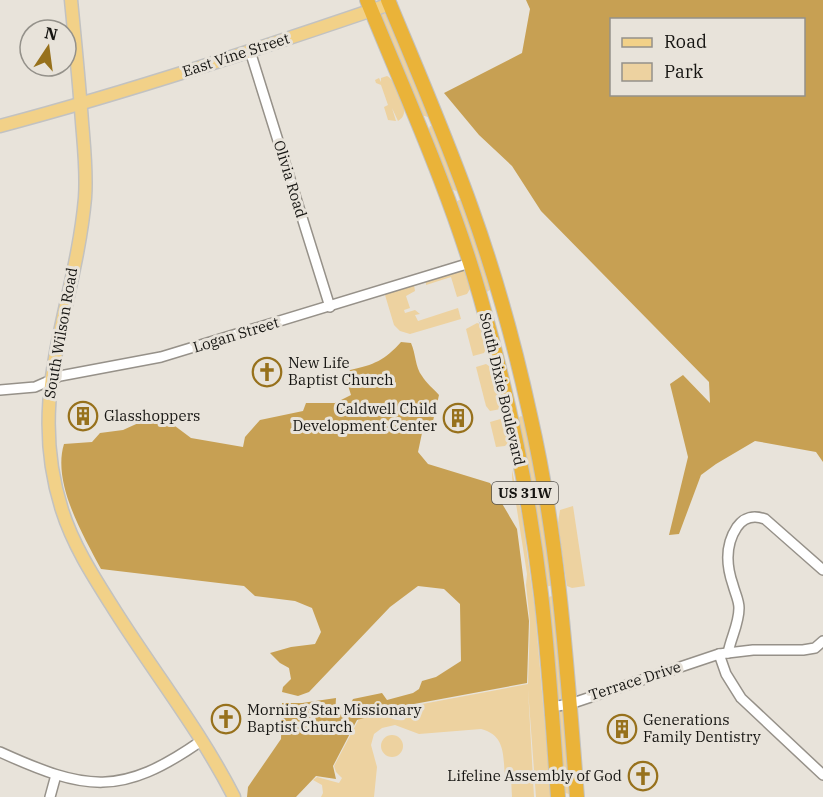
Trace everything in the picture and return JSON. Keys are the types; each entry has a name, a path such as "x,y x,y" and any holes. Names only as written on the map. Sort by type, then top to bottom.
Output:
{"highway":[{"name":"South Dixie Boulevard","path":"389,2 441,128 472,211 498,290 530,414 548,506 561,604 578,797"},
{"name":"South Dixie Boulevard","path":"369,5 432,154 470,263 496,356 518,452 539,583 558,797"}],"main road":[{"name":"South Wilson Road","path":"71,0 85,156 85,198 50,381 48,428 51,465 69,528 100,588 201,741 234,797"},
{"name":"East Vine Street","path":"0,126 81,104 250,51 369,5 389,2"}],"street":[{"name":"Olivia Road","path":"250,51 330,306"},
{"name":"Logan Street","path":"0,390 35,387 60,376 161,357 470,263"},
{"path":"823,570 765,519 754,517 743,520 732,536 728,549 728,563 739,609 737,625 723,653 726,674 741,698 823,775"},
{"name":"Terrace Drive","path":"551,707 570,704 723,653 809,649 815,648 823,641"},
{"path":"0,752 84,785 114,786 152,772 187,752 201,741"},
{"path":"50,797 56,775"}],"green space":[{"path":"381,14 387,16 412,77 424,98 428,117 421,115"},
{"path":"387,76 396,87 404,104 404,114 398,121 392,108 396,121 388,120 384,107 388,105 381,85 375,80 379,78 381,82 381,78"},
{"path":"430,126 435,127 458,189 456,191 449,188 428,133"},
{"path":"462,200 491,285 491,289 487,292 484,291 456,202"},
{"path":"462,270 466,273 470,289 467,294 457,297 451,277 426,285 426,280"},
{"path":"414,285 415,291 406,296 410,308 404,310 405,313 415,310 420,314 415,315 418,321 458,308 461,319 410,334 400,331 394,325 385,295"},
{"path":"477,323 480,324 486,349 484,353 473,356 466,329"},
{"path":"486,364 492,368 501,409 490,411 486,406 476,367"},
{"path":"521,416 525,418 534,458 553,585 546,587 517,419"},
{"path":"504,418 508,443 505,446 496,447 490,422"},
{"path":"512,470 522,516 535,610 551,797 536,797 528,689 534,797 512,797 511,778 505,777 502,748 495,736 489,732 481,729 419,734 395,725 382,728 374,734 371,745 377,767 374,797 321,797 322,785 313,780 317,777 339,783 342,778 334,766 360,717 382,710 392,718 404,720 417,705 528,684 530,622 527,574"},
{"path":"573,506 585,586 572,588 567,586 558,523 560,510"},
{"path":"551,596 554,598 563,699 555,696 546,600"},
{"path":"565,710 571,793 569,794 562,792 557,711"},
{"path":"392,735 400,738 403,746 400,754 392,757 384,754 381,746 384,738"}],"shaded area":[{"path":"526,0 823,0 823,462 816,452 755,441 701,475 679,534 669,535 688,457 670,384 683,375 710,403 709,382 541,211 512,166 479,135 444,93 522,53 530,9"},
{"path":"401,342 411,343 420,372 439,395 433,421 422,433 418,452 428,464 490,483 517,529 529,621 527,683 414,704 357,720 333,766 336,779 316,776 296,797 247,797 248,787 281,739 282,703 302,703 336,698 335,715 346,714 353,699 382,693 387,700 413,693 419,689 422,681 436,677 461,661 460,604 444,589 418,586 390,607 309,692 298,696 282,692 283,687 291,679 289,668 270,653 315,644 321,632 312,608 295,601 255,596 244,586 101,569 78,525 66,492 61,459 64,444 92,442 100,433 123,430 145,420 175,426 191,438 243,447 245,437 260,420 303,411 306,403 335,403 351,395 346,379 350,370 378,361"}],"place":[{"name":"New Life Baptist Church","path":"267,372"},
{"name":"Glasshoppers","path":"83,416"},
{"name":"Caldwell Child Development Center","path":"458,418"},
{"name":"Morning Star Missionary Baptist Church","path":"226,719"},
{"name":"Generations Family Dentistry","path":"622,729"},
{"name":"Lifeline Assembly of God","path":"643,776"}]}
